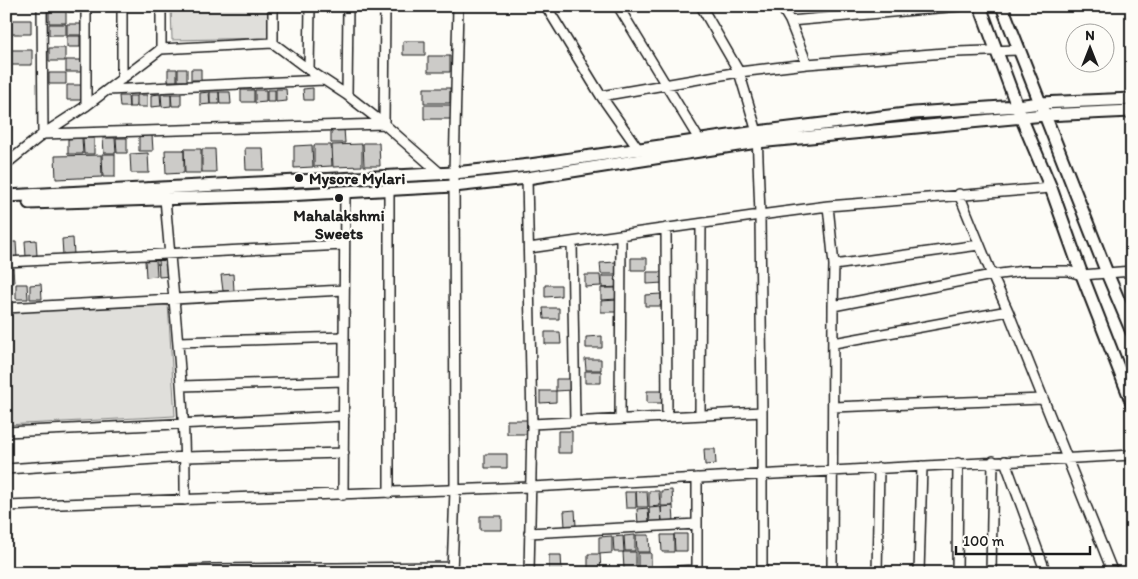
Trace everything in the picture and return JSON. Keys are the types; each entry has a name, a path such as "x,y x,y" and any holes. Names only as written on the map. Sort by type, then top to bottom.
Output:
{"street":[{"path":"42,6 42,134"},
{"path":"86,6 86,106"},
{"path":"122,6 122,79"},
{"path":"161,6 161,49"},
{"path":"273,6 273,44"},
{"path":"309,70 310,6"},
{"path":"347,95 348,6"},
{"path":"384,124 385,6"},
{"path":"113,573 452,570 455,490 454,173 458,6"},
{"path":"546,6 601,96 639,150"},
{"path":"618,6 700,141"},
{"path":"701,6 738,72 757,137 760,215 762,573"},
{"path":"781,6 790,21 807,64"},
{"path":"790,21 960,6"},
{"path":"980,6 1132,403"},
{"path":"1002,6 1107,273 1127,310 1132,332"},
{"path":"6,164 42,134 86,106 161,49 273,44 347,95 384,124 441,174"},
{"path":"601,96 738,72 807,64 996,50 1019,50"},
{"path":"107,90 324,80"},
{"path":"1019,112 1040,103 1132,99"},
{"path":"6,196 441,174 700,141 1019,112 1044,115 1132,110"},
{"path":"42,134 384,124"},
{"path":"6,203 345,192 454,186 528,178 757,137"},
{"path":"528,178 532,424 529,573"},
{"path":"529,248 828,206 1051,188"},
{"path":"389,190 389,493"},
{"path":"343,495 345,192"},
{"path":"959,194 1113,573"},
{"path":"166,198 182,386 185,500"},
{"path":"828,206 834,265 832,573"},
{"path":"700,415 701,224"},
{"path":"666,228 667,417"},
{"path":"620,235 620,419"},
{"path":"572,242 575,421"},
{"path":"834,265 979,244"},
{"path":"6,262 344,245"},
{"path":"833,306 992,275 1023,271 1073,272 1082,275 1132,271"},
{"path":"6,308 344,290"},
{"path":"834,343 1008,311"},
{"path":"178,342 344,337"},
{"path":"182,386 344,381"},
{"path":"833,407 1042,399"},
{"path":"532,424 762,412"},
{"path":"6,432 344,416"},
{"path":"6,469 185,457 344,453"},
{"path":"6,506 389,493 1132,455"},
{"path":"991,573 993,461"},
{"path":"1005,461 1046,573"},
{"path":"957,573 958,464"},
{"path":"919,573 922,466"},
{"path":"877,573 880,468"},
{"path":"641,573 698,571 697,478"},
{"path":"529,533 697,524"},
{"path":"992,555 998,573"}],"shaded area":[{"path":"171,6 268,6 269,38 172,40"},
{"path":"168,303 175,416 6,425 6,312"}],"building":[{"path":"68,6 84,6 84,12 68,12"},
{"path":"49,11 66,11 66,23 49,23"},
{"path":"9,20 31,20 31,34 9,34"},
{"path":"49,24 66,24 66,35 49,35"},
{"path":"67,24 84,24 84,35 67,35"},
{"path":"67,36 80,36 80,47 67,47"},
{"path":"403,41 425,41 425,55 403,55"},
{"path":"49,48 65,48 65,61 49,61"},
{"path":"10,50 32,50 32,65 10,65"},
{"path":"428,56 450,56 450,72 428,72"},
{"path":"66,60 83,60 83,72 66,72"},
{"path":"168,69 177,69 177,81 168,81"},
{"path":"178,69 187,69 187,81 178,81"},
{"path":"191,69 201,69 201,80 191,80"},
{"path":"49,73 66,73 66,84 49,84"},
{"path":"67,85 84,85 84,100 67,100"},
{"path":"313,88 313,100 304,100 303,89"},
{"path":"424,88 450,88 450,103 424,103"},
{"path":"276,89 286,89 287,101 276,102"},
{"path":"241,90 254,90 254,102 241,102"},
{"path":"255,90 266,90 266,102 255,103"},
{"path":"267,90 275,90 275,102 267,102"},
{"path":"209,92 210,104 200,105 200,93"},
{"path":"210,92 219,92 219,104 210,104"},
{"path":"219,92 230,92 231,104 220,104"},
{"path":"160,94 161,106 151,107 151,95"},
{"path":"161,94 171,94 171,106 162,107"},
{"path":"171,94 181,94 181,106 172,106"},
{"path":"137,95 147,95 147,107 137,107"},
{"path":"119,96 128,96 129,107 120,107"},
{"path":"129,96 136,96 136,107 129,107"},
{"path":"424,105 452,105 452,119 424,119"},
{"path":"6,113 11,113 11,130 6,130"},
{"path":"331,128 344,128 345,143 331,143"},
{"path":"152,135 153,151 139,151 139,136"},
{"path":"82,138 83,154 68,154 68,139"},
{"path":"83,138 94,138 94,154 84,154"},
{"path":"103,138 115,138 116,153 104,153"},
{"path":"116,138 127,138 127,153 117,153"},
{"path":"363,143 379,143 380,166 364,166"},
{"path":"362,144 362,166 333,167 332,145"},
{"path":"312,145 313,167 294,168 294,146"},
{"path":"314,145 331,145 332,166 314,167"},
{"path":"245,148 263,148 264,170 246,170"},
{"path":"184,149 201,149 201,173 185,173"},
{"path":"202,149 215,149 216,172 202,172"},
{"path":"165,150 184,150 184,173 166,174"},
{"path":"148,153 149,173 131,173 130,154"},
{"path":"102,154 115,154 115,177 103,177"},
{"path":"101,155 102,177 56,179 55,156"},
{"path":"73,238 74,255 63,255 62,239"},
{"path":"36,240 37,256 26,257 25,241"},
{"path":"6,242 16,242 17,258 6,259"},
{"path":"631,258 647,258 647,270 631,270"},
{"path":"170,259 171,276 159,277 158,260"},
{"path":"156,260 157,276 146,277 145,261"},
{"path":"616,262 616,274 601,274 600,263"},
{"path":"6,268 13,268 14,283 6,283"},
{"path":"647,272 662,272 663,283 647,284"},
{"path":"233,274 234,291 223,291 221,275"},
{"path":"585,275 600,275 601,286 585,287"},
{"path":"602,276 617,276 618,287 602,288"},
{"path":"16,284 27,284 28,299 16,299"},
{"path":"41,284 42,299 30,299 30,285"},
{"path":"545,285 561,285 561,296 545,297"},
{"path":"601,288 617,288 617,299 601,300"},
{"path":"661,294 661,306 645,306 645,295"},
{"path":"617,300 617,312 601,312 601,301"},
{"path":"543,308 559,308 559,319 544,319"},
{"path":"545,332 560,332 561,344 545,344"},
{"path":"602,336 602,348 586,348 586,337"},
{"path":"585,359 601,359 601,370 586,370"},
{"path":"585,371 601,371 601,383 585,383"},
{"path":"556,379 572,379 572,390 556,391"},
{"path":"540,391 556,391 556,402 540,403"},
{"path":"647,391 663,391 663,403 647,403"},
{"path":"507,420 529,420 529,434 507,434"},
{"path":"558,431 572,431 572,453 558,453"},
{"path":"704,449 715,449 716,464 705,465"},
{"path":"485,454 507,454 507,468 485,468"},
{"path":"672,490 673,506 661,506 661,491"},
{"path":"636,491 647,491 648,507 637,507"},
{"path":"649,491 659,491 660,506 649,507"},
{"path":"625,492 636,492 636,508 626,508"},
{"path":"673,506 674,522 662,523 661,507"},
{"path":"661,507 662,523 650,523 649,508"},
{"path":"648,508 649,523 638,524 637,509"},
{"path":"575,510 576,526 565,527 564,511"},
{"path":"480,516 502,516 502,530 480,530"},
{"path":"674,534 687,534 687,551 675,551"},
{"path":"635,535 635,551 625,551 624,536"},
{"path":"636,535 649,535 650,552 637,552"},
{"path":"661,535 674,535 674,552 662,552"},
{"path":"612,536 612,553 599,554 599,537"},
{"path":"623,536 624,552 614,552 613,537"},
{"path":"623,552 636,552 636,569 624,569"},
{"path":"638,553 651,553 651,570 638,570"},
{"path":"588,554 600,554 601,571 588,571"},
{"path":"549,555 561,555 562,572 549,572"},
{"path":"710,567 726,567 726,573 710,573"}],"place":[{"name":"Mysore Mylari","path":"299,178"},
{"name":"Mahalakshmi Sweets","path":"339,198"}]}
